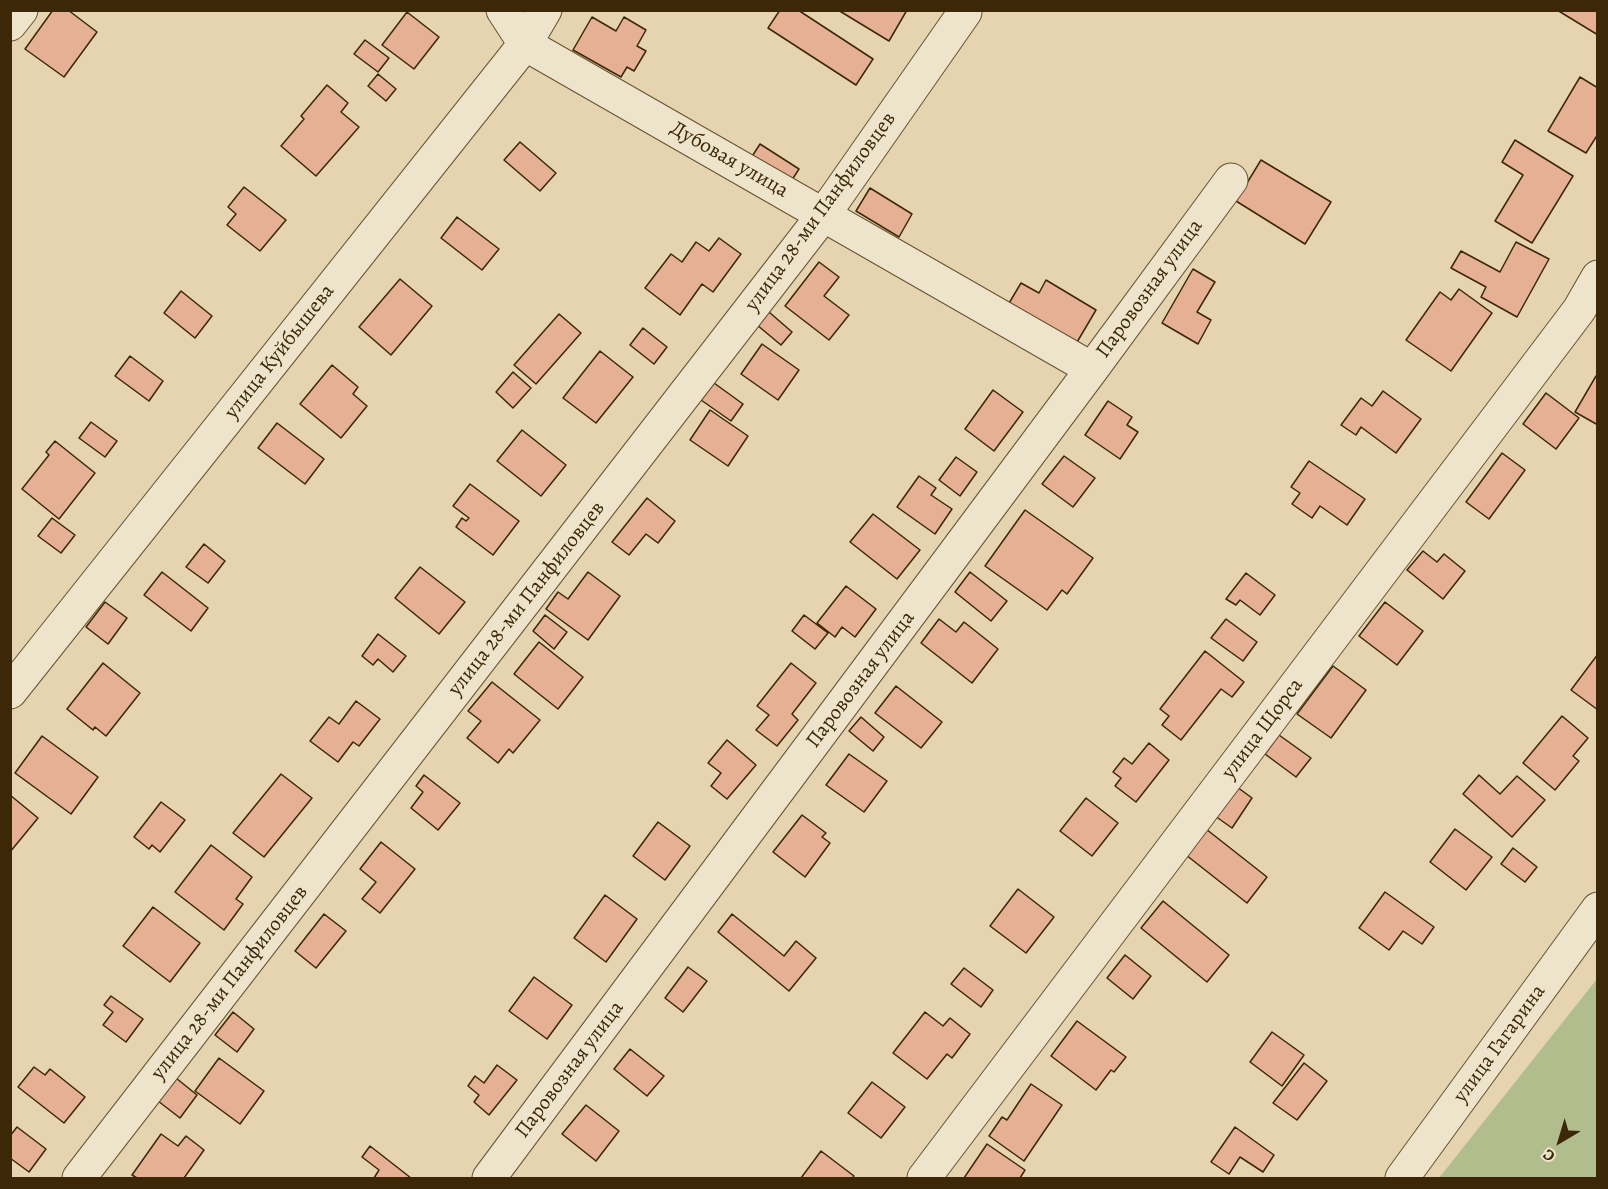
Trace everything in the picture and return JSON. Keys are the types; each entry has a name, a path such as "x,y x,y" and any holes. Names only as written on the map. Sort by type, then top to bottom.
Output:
{"street":[{"path":"10,24 21,10"},
{"name":"Дубовая улица","path":"503,10 525,44 1092,369"},
{"name":"улица Куйбышева","path":"10,692 525,44 545,10"},
{"name":"улица 28-ми Панфиловцев","path":"79,1179 824,214 965,12"},
{"name":"Паровозная улица","path":"489,1179 1231,180"},
{"name":"улица Щорса","path":"924,1179 1588,315 1598,277"},
{"name":"улица Гагарина","path":"1402,1179 1598,909"}],"green space":[{"path":"1597,979 1597,1178 1439,1178"}],"building":[{"path":"53,10 68,10 97,32 64,77 25,49"},
{"path":"780,10 798,10 873,59 856,85 768,28"},
{"path":"838,10 907,10 889,41"},
{"path":"1557,10 1598,10 1598,35"},
{"path":"407,12 439,37 414,69 382,45"},
{"path":"592,17 616,31 624,17 646,30 637,46 646,51 634,71 627,67 621,77 573,50"},
{"path":"365,40 389,58 378,72 354,54"},
{"path":"378,74 396,89 386,101 368,86"},
{"path":"1580,77 1598,88 1598,134 1586,153 1548,131"},
{"path":"327,85 348,103 341,112 359,127 316,176 281,146 304,119 301,116"},
{"path":"1515,140 1573,176 1532,243 1495,221 1523,175 1502,162"},
{"path":"520,142 556,173 540,191 504,160"},
{"path":"760,144 799,169 790,183 751,158"},
{"path":"1261,160 1331,202 1305,244 1236,201"},
{"path":"244,187 286,220 260,251 227,225 236,214 228,207"},
{"path":"870,188 912,214 899,237 856,211"},
{"path":"457,217 499,249 482,270 441,238"},
{"path":"719,238 741,254 713,292 702,284 680,315 645,288 671,254 682,262 696,242 709,251"},
{"path":"1516,242 1549,259 1517,317 1481,297 1486,287 1451,268 1461,251 1500,272"},
{"path":"819,262 839,277 824,296 849,315 829,340 785,306"},
{"path":"1193,269 1215,282 1197,312 1211,320 1198,344 1162,323"},
{"path":"400,279 432,306 391,355 359,327"},
{"path":"1046,280 1096,310 1073,349 1005,310 1021,283 1039,293"},
{"path":"1459,289 1492,313 1451,371 1406,340 1440,292 1451,300"},
{"path":"181,291 212,316 195,338 164,313"},
{"path":"769,312 792,332 781,345 757,325"},
{"path":"559,314 581,333 536,384 514,365"},
{"path":"643,328 667,347 654,364 630,345"},
{"path":"762,344 799,370 778,400 741,374"},
{"path":"600,351 633,377 596,423 563,398"},
{"path":"130,356 163,381 149,401 115,376"},
{"path":"332,365 358,387 353,394 367,406 341,438 300,404"},
{"path":"513,372 531,388 513,408 496,392"},
{"path":"1596,376 1598,377 1598,425 1575,412"},
{"path":"714,383 743,404 731,421 701,400"},
{"path":"993,390 1023,412 994,451 965,429"},
{"path":"1383,391 1421,419 1396,453 1361,427 1356,435 1341,425 1361,398 1372,406"},
{"path":"1546,393 1579,418 1556,449 1523,424"},
{"path":"1108,401 1132,417 1127,425 1138,432 1120,459 1085,435"},
{"path":"710,410 748,436 728,466 690,440"},
{"path":"91,422 117,441 105,457 79,438"},
{"path":"277,423 324,459 305,484 258,448"},
{"path":"522,430 566,465 541,496 497,461"},
{"path":"55,441 95,473 59,519 22,489 49,455 46,452"},
{"path":"1502,453 1525,470 1489,519 1466,502"},
{"path":"1064,456 1095,478 1073,507 1042,484"},
{"path":"956,457 977,472 960,496 939,480"},
{"path":"1309,461 1365,499 1347,525 1320,506 1312,518 1292,504 1300,493 1291,487"},
{"path":"919,476 936,488 931,495 952,509 935,534 897,507"},
{"path":"470,484 519,521 493,555 456,527 462,518 466,521 469,518 453,506"},
{"path":"647,498 675,521 658,543 646,534 629,555 612,542"},
{"path":"1025,510 1093,558 1067,594 1062,590 1047,610 985,566"},
{"path":"873,514 920,550 897,579 850,542"},
{"path":"52,518 75,535 61,553 38,536"},
{"path":"204,544 225,561 208,583 186,567"},
{"path":"1423,551 1437,562 1444,554 1465,571 1443,599 1407,570"},
{"path":"420,567 465,602 439,634 395,598"},
{"path":"162,572 208,608 191,631 144,595"},
{"path":"588,572 620,596 588,640 546,609 558,592 568,599"},
{"path":"970,572 1007,601 991,621 955,592"},
{"path":"1246,573 1275,595 1260,615 1240,600 1236,605 1226,599"},
{"path":"846,586 876,609 855,637 842,627 835,637 817,623"},
{"path":"105,602 127,618 108,644 86,627"},
{"path":"1385,602 1423,631 1397,665 1359,636"},
{"path":"545,615 567,632 554,649 533,631"},
{"path":"804,615 828,633 815,649 792,631"},
{"path":"939,619 956,632 964,622 998,649 972,683 921,643"},
{"path":"1226,619 1257,642 1243,661 1211,638"},
{"path":"378,634 406,656 393,672 378,659 373,665 362,656"},
{"path":"539,642 583,677 558,709 514,674"},
{"path":"1205,651 1244,682 1232,697 1221,689 1181,740 1162,725 1169,716 1160,709"},
{"path":"1598,654 1598,710 1571,690"},
{"path":"103,663 140,693 106,736 95,727 93,730 67,709"},
{"path":"791,663 816,683 792,714 798,720 777,746 756,730 769,715 757,706"},
{"path":"1333,666 1366,690 1331,738 1297,714"},
{"path":"492,682 540,720 513,753 509,749 498,763 467,738 481,721 468,711"},
{"path":"896,686 942,722 921,748 875,713"},
{"path":"356,701 380,719 359,746 353,742 338,762 310,741 329,717 339,724"},
{"path":"1562,716 1588,738 1573,756 1579,761 1555,790 1523,763"},
{"path":"861,717 884,737 873,751 849,731"},
{"path":"1279,735 1311,758 1296,777 1265,754"},
{"path":"42,736 98,777 71,814 15,773"},
{"path":"727,740 756,765 727,799 711,786 721,773 708,763"},
{"path":"1149,743 1169,760 1136,802 1115,786 1121,778 1113,772 1124,758 1132,764"},
{"path":"849,754 887,781 864,812 826,785"},
{"path":"281,774 312,798 264,857 233,833"},
{"path":"424,775 460,803 438,830 411,808 423,792 416,786"},
{"path":"1479,775 1500,794 1517,776 1545,800 1512,837 1463,794"},
{"path":"1229,781 1252,798 1232,828 1208,811"},
{"path":"10,795 38,818 10,852"},
{"path":"1086,798 1118,823 1092,856 1060,831"},
{"path":"161,802 185,820 160,852 152,845 149,849 134,837"},
{"path":"802,815 826,833 822,837 830,843 805,877 773,852"},
{"path":"658,822 690,846 665,880 633,856"},
{"path":"1206,829 1267,877 1247,903 1186,855"},
{"path":"1455,829 1492,857 1466,890 1430,862"},
{"path":"381,842 415,869 380,913 362,899 376,882 360,869"},
{"path":"211,845 252,877 236,899 243,904 224,930 175,892"},
{"path":"1513,848 1537,867 1525,882 1501,864"},
{"path":"1018,889 1054,917 1026,953 990,926"},
{"path":"1385,892 1434,927 1422,944 1403,931 1389,950 1359,928"},
{"path":"605,895 637,919 606,962 574,938"},
{"path":"1163,901 1229,955 1207,982 1141,928"},
{"path":"153,907 200,943 170,982 123,946"},
{"path":"324,914 346,931 316,968 295,951"},
{"path":"732,914 784,956 796,941 816,958 789,991 718,932"},
{"path":"1125,955 1151,976 1133,999 1107,978"},
{"path":"688,967 707,981 683,1012 665,998"},
{"path":"964,968 993,990 981,1007 951,984"},
{"path":"534,977 572,1005 547,1039 509,1011"},
{"path":"111,996 143,1019 126,1042 103,1025 113,1012 104,1005"},
{"path":"233,1012 254,1029 237,1052 215,1035"},
{"path":"925,1012 943,1026 950,1018 970,1034 952,1058 947,1054 927,1079 893,1053"},
{"path":"1077,1021 1126,1057 1114,1072 1111,1070 1096,1090 1051,1056"},
{"path":"1272,1032 1304,1055 1282,1086 1250,1062"},
{"path":"630,1049 664,1076 647,1096 614,1069"},
{"path":"219,1058 264,1091 240,1124 195,1091"},
{"path":"1304,1063 1327,1081 1297,1120 1273,1103"},
{"path":"497,1065 517,1080 489,1115 474,1102 479,1095 468,1086 475,1076 484,1083"},
{"path":"34,1067 45,1075 50,1069 85,1097 64,1123 18,1087"},
{"path":"176,1078 197,1095 180,1118 158,1101"},
{"path":"872,1082 905,1107 881,1138 848,1113"},
{"path":"1031,1084 1062,1105 1024,1161 989,1136 1002,1117 1007,1120"},
{"path":"586,1105 619,1131 596,1161 562,1134"},
{"path":"17,1127 46,1149 29,1172 10,1158 10,1136"},
{"path":"1235,1127 1274,1155 1263,1172 1240,1157 1229,1174 1211,1162"},
{"path":"161,1134 178,1146 186,1136 204,1150 184,1178 137,1178 132,1175"},
{"path":"987,1144 1025,1170 1020,1178 964,1178"},
{"path":"370,1146 411,1178 374,1178 379,1170 362,1157"},
{"path":"821,1151 854,1176 852,1178 801,1178"}]}
